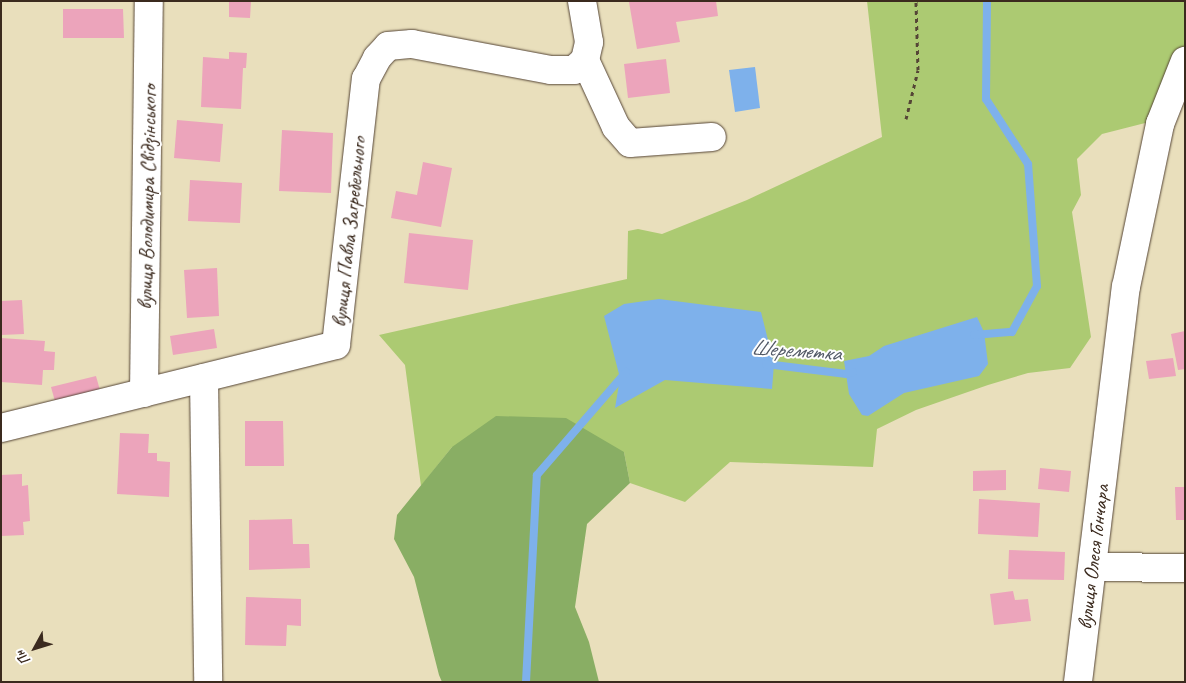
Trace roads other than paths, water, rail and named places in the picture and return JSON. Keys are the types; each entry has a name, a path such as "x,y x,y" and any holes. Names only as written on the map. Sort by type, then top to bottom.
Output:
{"street":[{"name":"вулиця Володимира Свідзінського","path":"144,393 149,1"},
{"path":"582,1 589,42 585,60 616,127 630,143 712,137"},
{"name":"вулиця Павла Загребельного","path":"1,428 336,345 366,79 377,58 388,46 412,44 551,70 574,70 585,60"},
{"name":"вулиця Олеся Гончара","path":"1078,682 1126,287 1140,206 1160,124 1185,61"},
{"path":"204,378 208,682"},
{"path":"1093,567 1185,568"}],"water":[{"path":"755,67 760,108 735,112 729,70"},
{"path":"659,299 761,312 774,364 772,389 665,380 615,408 620,378 604,316 624,304"},
{"path":"977,317 984,332 988,364 979,376 904,393 868,416 862,415 849,394 844,361 869,356 884,346"}],"waterway":[{"name":"Шереметка","path":"974,335 1012,332 1037,286 1028,164 986,99 987,1"},
{"name":"Шереметка","path":"766,364 846,374 853,372"},
{"name":"Шереметка","path":"526,682 537,475 626,372"}]}
